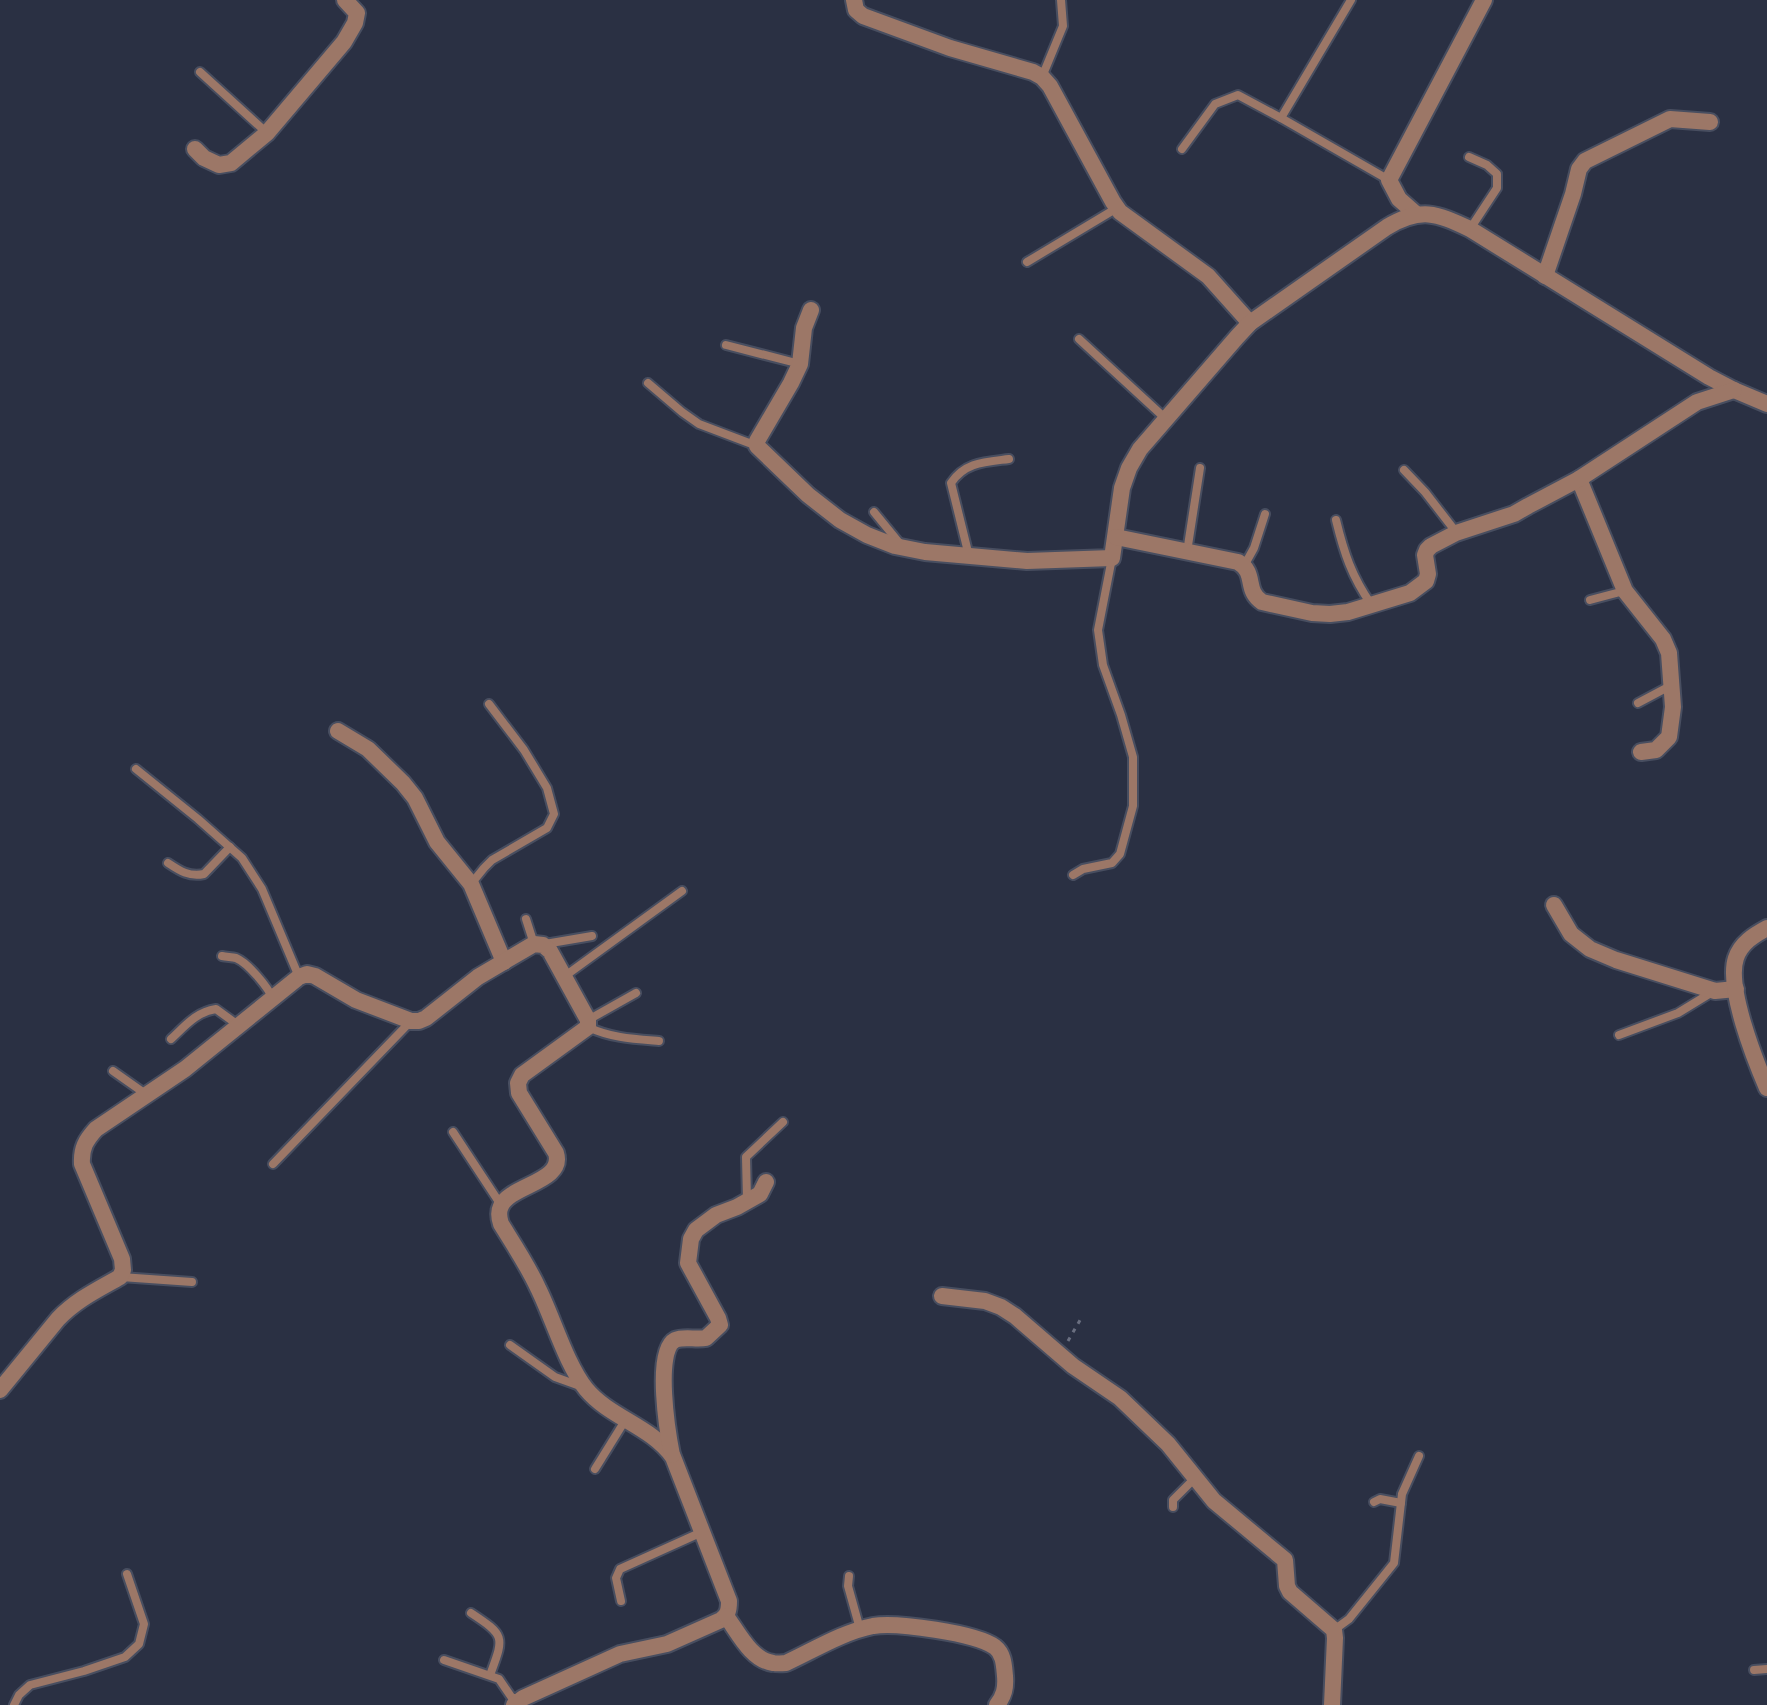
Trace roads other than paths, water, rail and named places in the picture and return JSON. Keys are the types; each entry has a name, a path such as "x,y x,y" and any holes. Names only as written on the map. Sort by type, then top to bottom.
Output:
{"street":[{"path":"195,149 204,158 219,165 231,163 267,133 344,42 357,13 345,0"},
{"path":"854,0 856,10 863,16 1042,77 1050,86 1117,208 1130,221 1208,276 1250,323"},
{"path":"1416,214 1399,199 1389,180 1484,0"},
{"path":"1545,276 1579,169 1585,161 1670,119 1710,122"},
{"path":"811,310 804,328 800,364 757,446 808,495 840,520 867,535 904,548 969,556 1027,561 1112,558 1122,488 1140,449 1250,323 1387,227 1416,214 1443,216 1470,229 1709,377 1767,404"},
{"path":"1697,402 1709,377"},
{"path":"1116,537 1238,562 1249,571 1252,591 1255,598 1262,602 1312,613 1348,612 1420,587 1428,574 1427,550 1456,533 1514,514 1579,479 1697,402 1734,390"},
{"path":"1579,479 1625,591 1663,639 1669,653 1673,707 1669,737 1656,750 1641,752"},
{"path":"338,731 368,749 415,798 437,842 471,884 504,962"},
{"path":"1554,905 1571,934 1590,949 1715,991 1736,989"},
{"path":"1767,928 1743,945 1735,960 1736,989 1751,1050 1767,1088"},
{"path":"0,1390 68,1308 120,1277 123,1270 122,1259 82,1164 81,1151 96,1129 185,1069 299,977 307,974 315,976 364,1003 411,1021 419,1021 469,983 538,945 550,951 588,1024 584,1032 522,1075 518,1083 519,1093 558,1159 550,1173 507,1198 501,1205 501,1224 534,1280 575,1372 585,1387 607,1408 656,1437 673,1457"},
{"path":"518,1702 620,1654 676,1641 726,1616 729,1601 673,1457 666,1425 664,1383 668,1347 673,1341 706,1338 720,1325 688,1263 691,1239 696,1230 716,1215 760,1194 766,1182"},
{"path":"942,1296 985,1301 1015,1316 1059,1355 1120,1398 1168,1444 1214,1501 1285,1560 1290,1592 1334,1630 1332,1705"},
{"path":"726,1616 752,1652 773,1664 786,1663 860,1629 882,1625 932,1629 994,1647 1003,1659 1006,1684 1004,1695 997,1705"}],"lane":[{"path":"1042,77 1063,26 1061,0"},
{"path":"1281,118 1351,0"},
{"path":"200,72 267,133"},
{"path":"1182,149 1215,104 1238,95 1389,180"},
{"path":"1469,157 1487,165 1497,174 1497,188 1470,229"},
{"path":"1027,262 1117,208"},
{"path":"1079,339 1166,419"},
{"path":"726,345 800,364"},
{"path":"648,383 699,424 757,446"},
{"path":"969,556 951,483 957,473 966,467 1009,459"},
{"path":"1187,552 1200,468"},
{"path":"1404,470 1456,533"},
{"path":"874,512 904,548"},
{"path":"1244,566 1254,548 1265,514"},
{"path":"1336,520 1357,584 1371,604"},
{"path":"1073,875 1083,869 1112,863 1120,854 1133,806 1133,757 1103,665 1098,630 1112,558"},
{"path":"1590,600 1625,591"},
{"path":"1638,703 1671,686"},
{"path":"471,884 492,860 547,828 554,814 547,788 524,750 489,704"},
{"path":"136,769 242,858 262,889 299,977"},
{"path":"168,863 181,872 204,874 230,847"},
{"path":"564,977 682,891"},
{"path":"526,919 538,945 592,936"},
{"path":"222,956 238,959 248,966 273,999"},
{"path":"1619,1035 1678,1013 1715,991"},
{"path":"636,993 588,1024 604,1034 659,1041"},
{"path":"171,1039 204,1010 216,1009 239,1026"},
{"path":"273,1164 411,1021"},
{"path":"113,1071 147,1095"},
{"path":"747,1201 746,1157 783,1122"},
{"path":"453,1132 501,1205"},
{"path":"120,1277 192,1282"},
{"path":"510,1345 555,1377 585,1387"},
{"path":"595,1469 626,1419"},
{"path":"1334,1630 1349,1619 1394,1563 1402,1494 1419,1456"},
{"path":"1173,1507 1175,1496 1195,1478"},
{"path":"1374,1502 1380,1499 1401,1503"},
{"path":"621,1601 616,1578 620,1569 702,1532"},
{"path":"14,1705 30,1685 125,1657 139,1644 144,1624 127,1574"},
{"path":"849,1576 848,1586 860,1629"},
{"path":"471,1613 488,1624 501,1643 490,1675"},
{"path":"444,1660 500,1680 518,1702"},
{"path":"1754,1670 1767,1669"}]}
